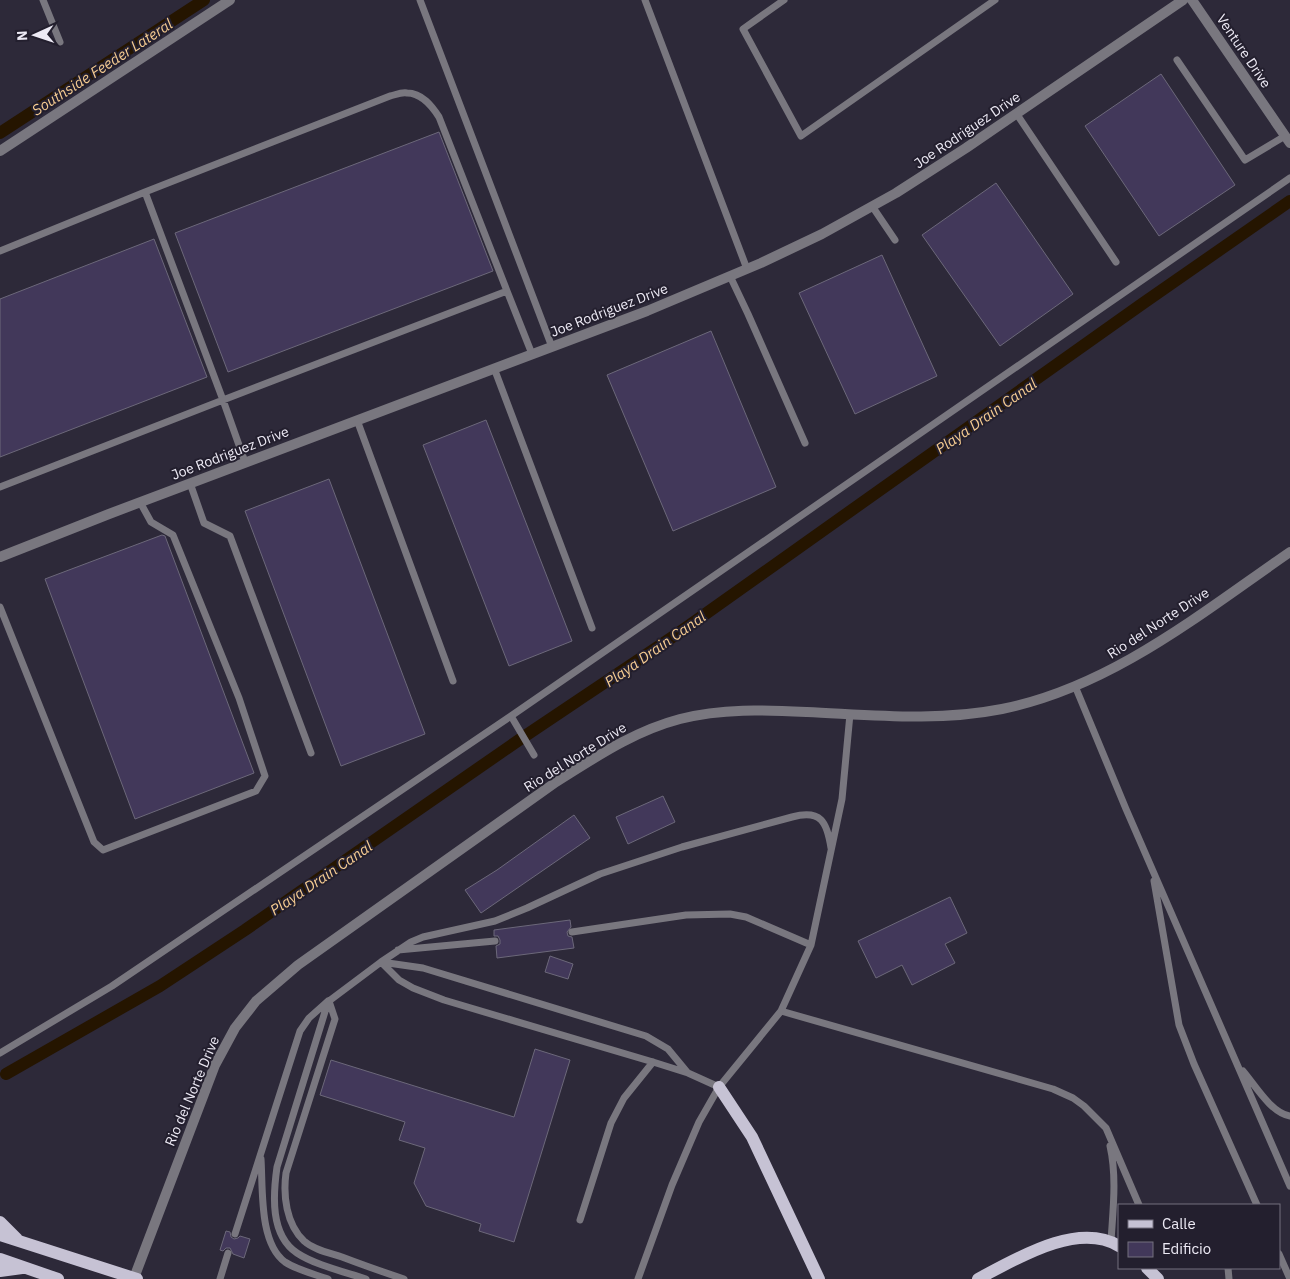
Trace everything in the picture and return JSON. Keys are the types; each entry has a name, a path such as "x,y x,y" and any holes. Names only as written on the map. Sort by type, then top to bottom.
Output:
{"main road":[{"path":"719,1087 752,1137 819,1279"},
{"path":"0,1222 20,1242"},
{"path":"0,1235 134,1279"},
{"path":"978,1279 1037,1249 1059,1242 1094,1238 1115,1244"},
{"path":"0,1259 58,1279"},
{"path":"0,1271 24,1268"},
{"path":"1148,1269 1158,1279"}],"street":[{"path":"0,151 230,0"},
{"name":"Joe Rodriguez Drive","path":"0,557 245,462 647,311 747,269 822,234 872,206 966,148 1183,0"},
{"name":"Venture Drive","path":"1192,0 1288,140"},
{"name":"Rio del Norte Drive","path":"134,1279 206,1087 224,1046 251,1007 284,976 556,782 600,754 641,732 680,719 741,710 942,717 1002,709 1036,701 1075,686 1137,656 1290,552"}],"lane":[{"path":"43,0 60,42"},
{"path":"420,0 552,347"},
{"path":"645,0 747,269"},
{"path":"784,0 743,29 801,136 995,0"},
{"path":"1177,60 1245,160 1288,140"},
{"path":"0,250 390,96 406,93 418,96 430,103 440,117 532,354"},
{"path":"1016,113 1116,262"},
{"path":"0,1054 112,986 511,716 1290,178"},
{"path":"145,192 245,462"},
{"path":"872,206 895,240"},
{"path":"730,276 805,443"},
{"path":"0,487 507,292"},
{"path":"494,368 592,628"},
{"path":"357,420 453,681"},
{"path":"190,483 204,523 230,536 311,753"},
{"path":"0,607 94,842 103,850 256,791 265,776 239,698 173,535 151,522 140,502"},
{"path":"1075,686 1290,1186"},
{"path":"638,1279 699,1122 719,1087 781,1010 810,945 842,799 850,714"},
{"path":"511,716 534,755"},
{"path":"234,1234 300,1031 309,1018 329,1001 397,950 423,937 480,925 514,913 600,874 682,847 798,815 811,814 822,820 829,835 830,848"},
{"path":"1152,868 1179,1025 1194,1064 1257,1204"},
{"path":"572,932 686,915 730,914 746,917 810,945"},
{"path":"397,950 495,941"},
{"path":"381,962 406,984 444,1000 688,1073 719,1087"},
{"path":"381,962 423,968 646,1036 668,1049 688,1073"},
{"path":"329,1001 277,1167 274,1184 276,1214 280,1231 295,1252 366,1279"},
{"path":"329,1001 335,1019 286,1173 285,1200 293,1225 304,1241 311,1246 404,1279"},
{"path":"781,1010 1053,1089 1072,1098 1084,1106 1106,1128 1139,1204"},
{"path":"580,1220 611,1123 624,1098 653,1062"},
{"path":"1237,1063 1274,1109 1290,1116"},
{"path":"1106,1128 1113,1159 1115,1244"},
{"path":"260,1154 265,1221 271,1246 286,1262 328,1279"},
{"path":"220,1279 228,1253"},
{"path":"1280,1256 1290,1279"}],"building":[{"path":"1161,74 1235,185 1159,236 1085,126"},
{"path":"439,132 493,271 228,372 175,233"},
{"path":"996,183 1073,294 1000,346 922,235"},
{"path":"154,239 207,377 0,457 0,299"},
{"path":"882,255 937,376 855,414 799,293"},
{"path":"711,331 776,487 673,531 607,375"},
{"path":"486,420 572,641 509,666 423,445"},
{"path":"329,479 425,734 341,766 245,511"},
{"path":"162,535 165,536 254,773 135,819 45,579"},
{"path":"663,796 675,822 628,844 616,817"},
{"path":"574,815 590,838 481,913 465,890 497,870"},
{"path":"950,897 967,933 945,944 955,963 912,985 902,965 876,978 858,941"},
{"path":"570,920 571,927 567,932 568,936 572,937 574,948 497,958 496,946 500,944 500,940 498,936 494,936 494,930"},
{"path":"550,956 573,964 568,979 545,972"},
{"path":"535,1049 570,1060 514,1242 479,1231 481,1224 426,1206 414,1183 425,1148 399,1140 405,1122 320,1095 331,1060 514,1117"},
{"path":"226,1231 230,1232 231,1237 234,1239 240,1236 250,1239 244,1258 233,1254 230,1248 226,1248 223,1251 220,1250"}],"waterway":[{"name":"Southside Feeder Lateral","path":"0,133 204,0"},
{"name":"Playa Drain Canal","path":"6,1074 160,986 245,930 519,740 680,632 1290,201"}]}
